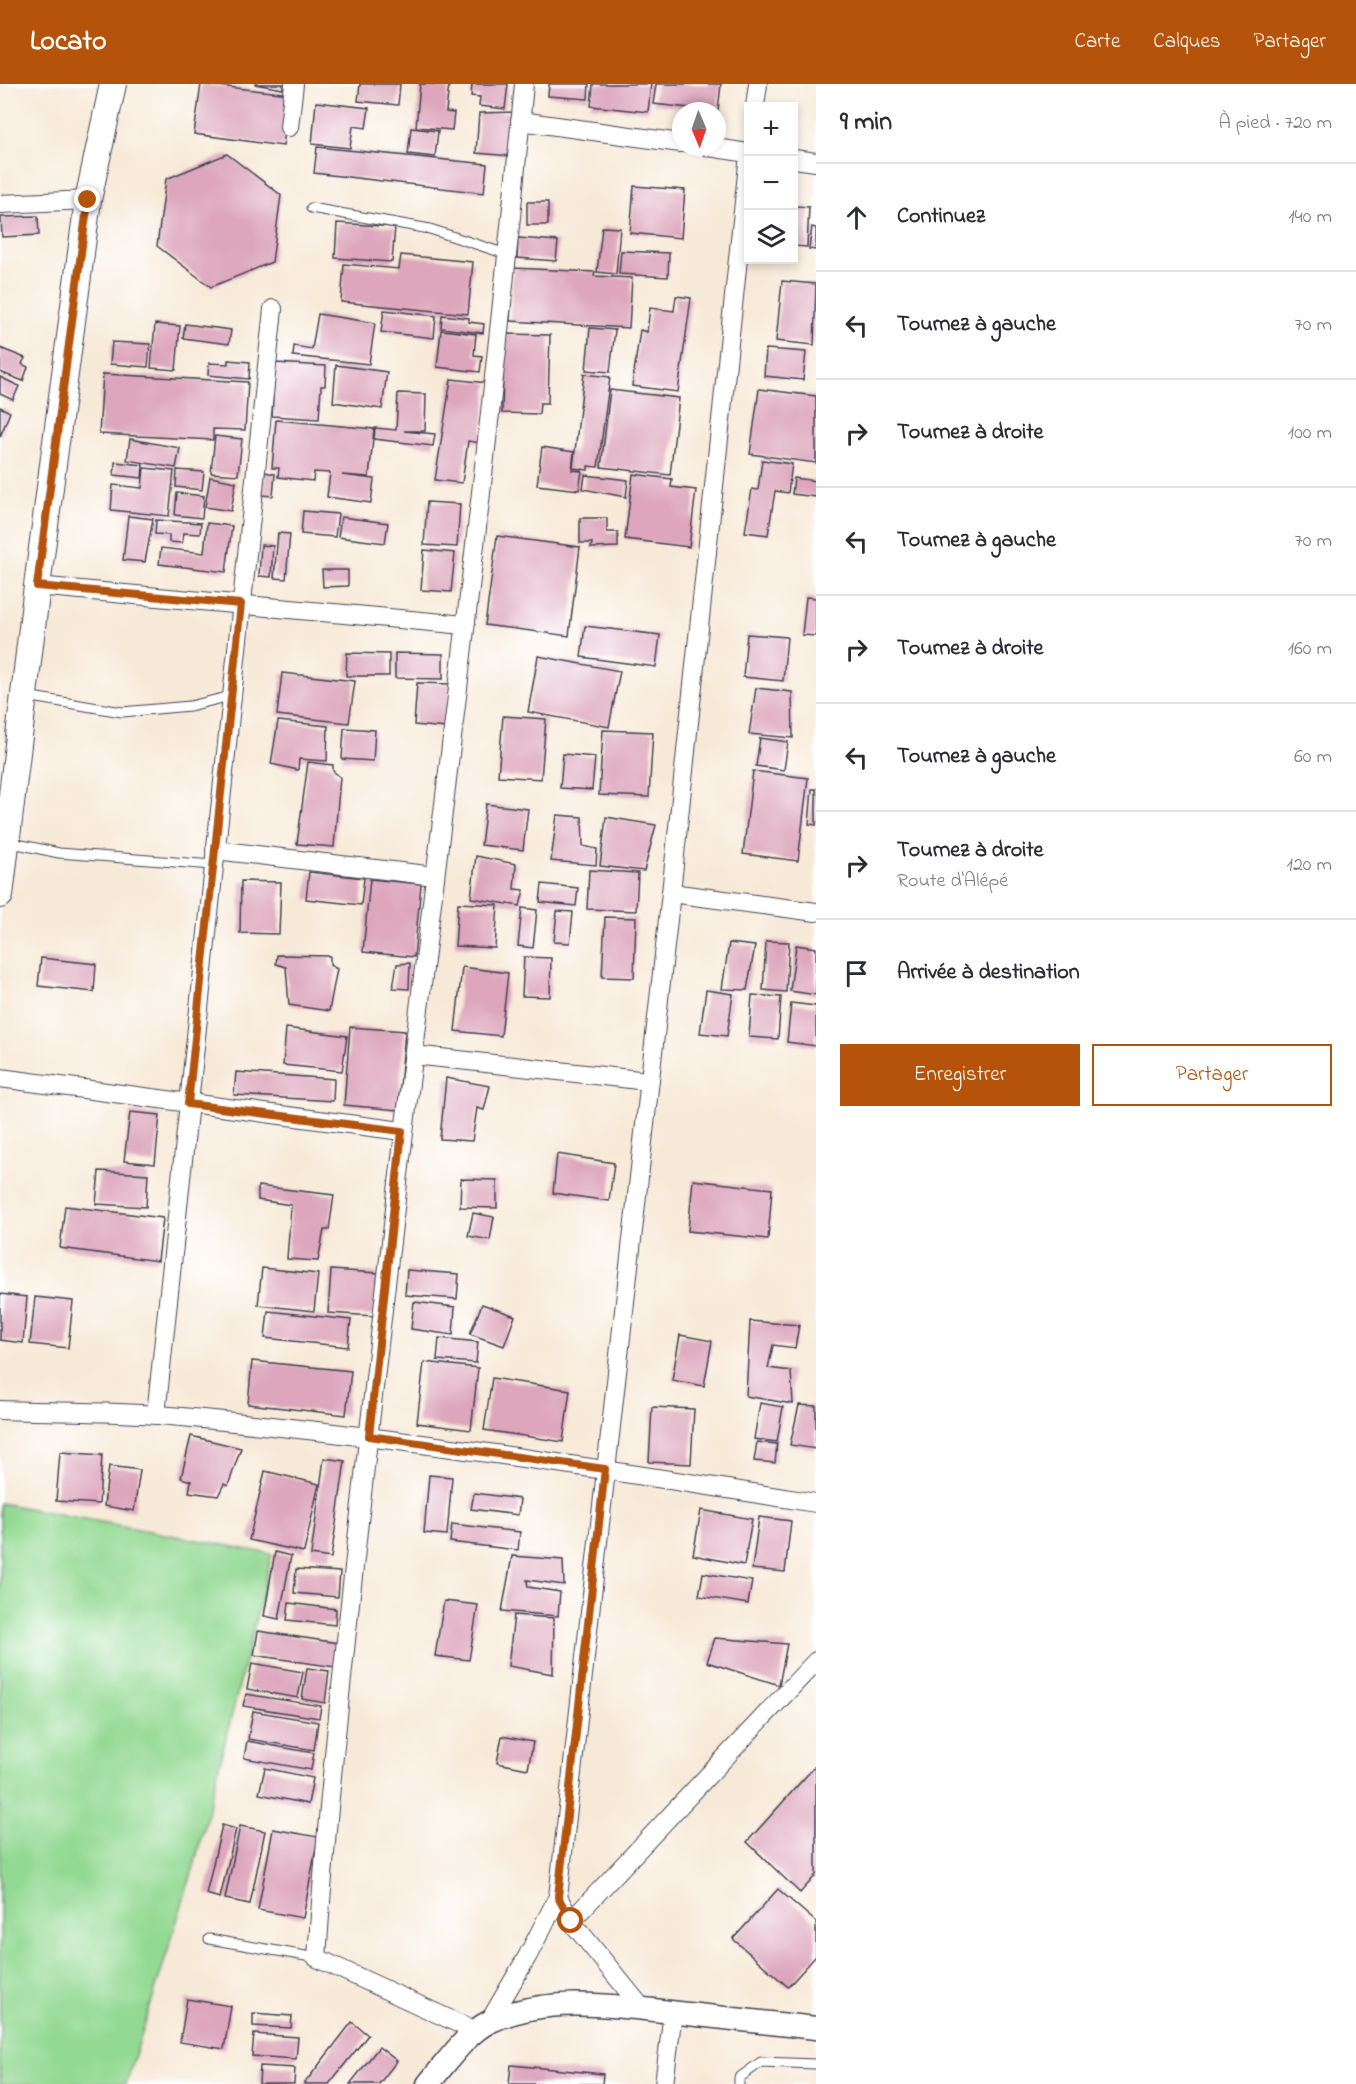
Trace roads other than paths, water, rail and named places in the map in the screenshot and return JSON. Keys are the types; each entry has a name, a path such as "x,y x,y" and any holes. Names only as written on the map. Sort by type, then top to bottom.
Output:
{"main road":[{"path":"0,895 37,586 88,200 113,84"}],"street":[{"path":"289,127 294,84"},
{"path":"524,84 465,625 414,1055 402,1131 327,1816 316,1958 482,2027 533,2008 577,2006 642,2008 816,2028"},
{"path":"756,102 758,84"},
{"path":"520,121 672,142"},
{"path":"726,150 744,152"},
{"path":"798,160 816,162"},
{"path":"0,204 88,200"},
{"path":"428,2084 482,2027 538,1938 558,1897 648,1081 671,893 744,202"},
{"path":"156,1415 273,309"},
{"path":"37,586 465,625"},
{"path":"214,857 435,876"},
{"path":"671,893 816,912"},
{"path":"414,1055 648,1081"},
{"path":"0,1078 402,1131"},
{"path":"0,1410 156,1415 369,1436 605,1469 816,1503"},
{"path":"571,1921 816,1661"},
{"path":"558,1897 571,1921 642,2008"},
{"path":"664,2084 673,2012"}],"lane":[{"path":"311,208 430,229 506,254"},
{"path":"24,696 122,712 190,706 231,696"},
{"path":"6,841 59,853 214,857"},
{"path":"209,1939 316,1958"},
{"path":"739,2084 739,2078 761,2062 816,2064"}]}
